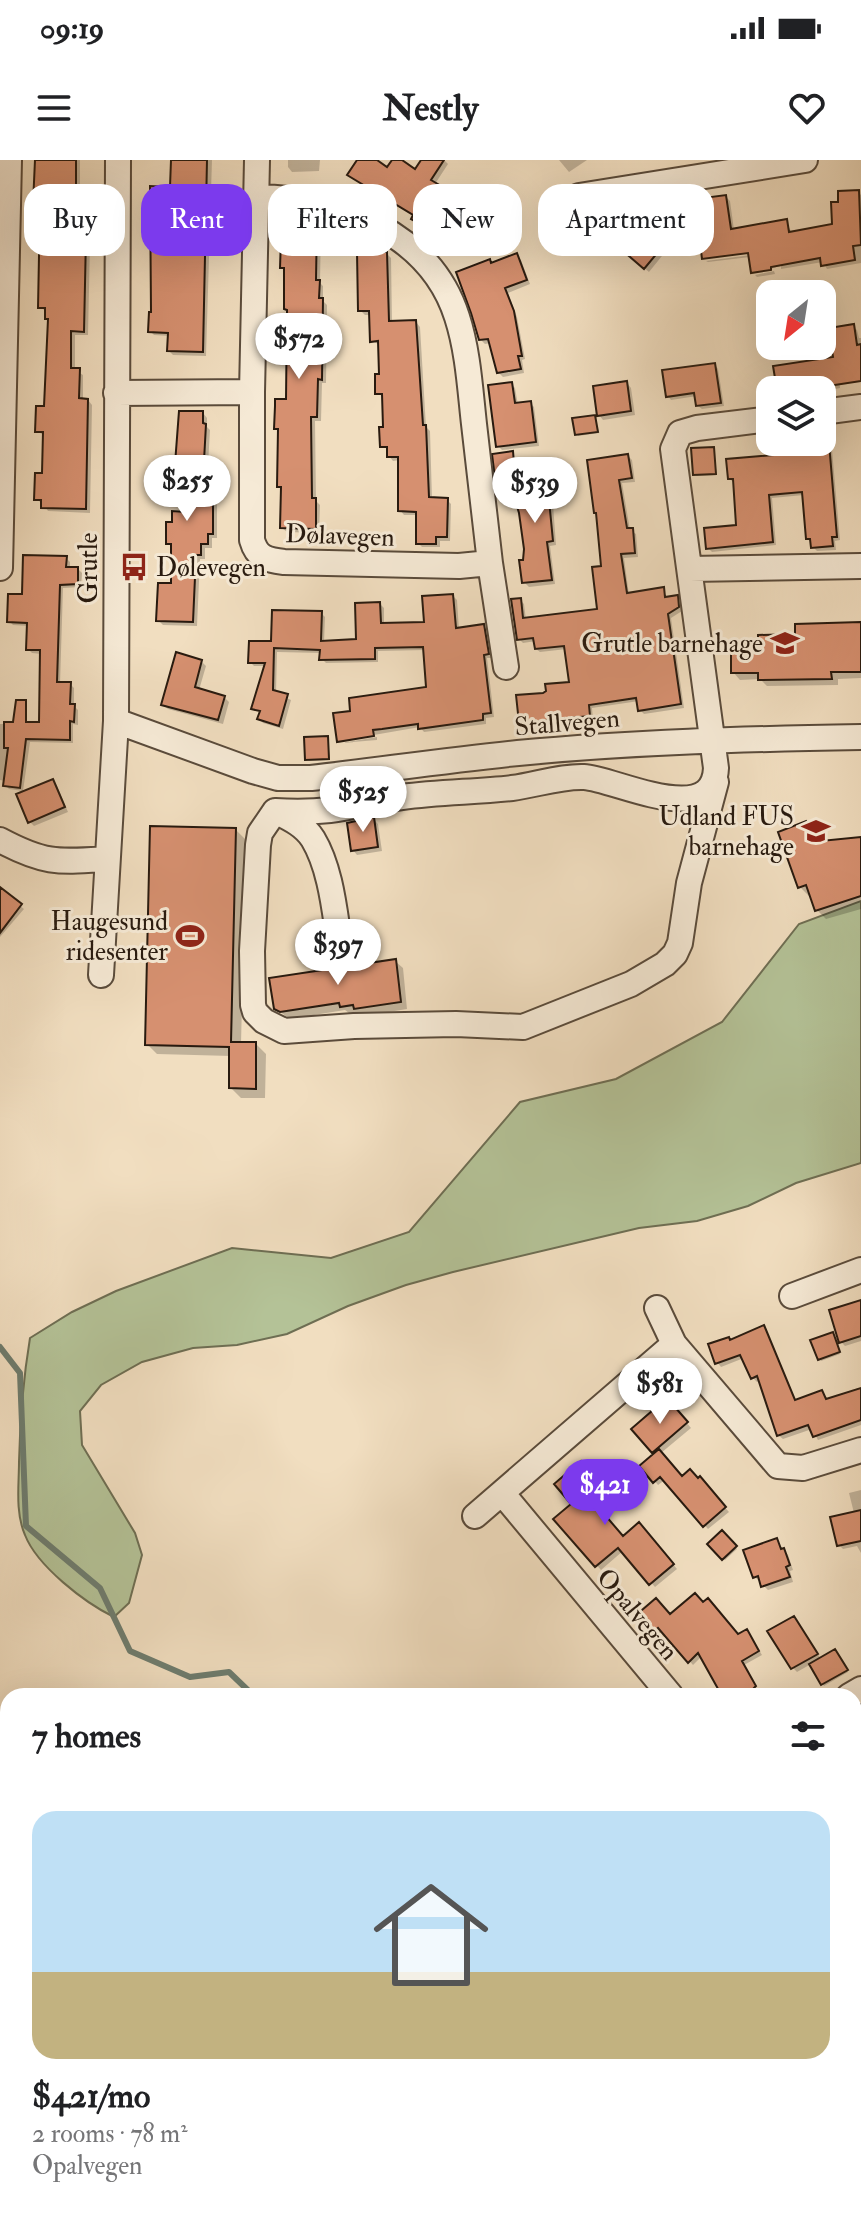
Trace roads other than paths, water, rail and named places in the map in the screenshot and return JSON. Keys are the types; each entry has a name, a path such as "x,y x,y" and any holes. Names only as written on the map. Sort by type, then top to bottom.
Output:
{"street":[{"path":"0,568 9,160"},
{"name":"Grutle","path":"101,975 116,721 118,160"},
{"name":"Dølavegen","path":"257,160 252,540 258,555 268,561 284,562 459,566 490,563"},
{"path":"654,184 805,160"},
{"path":"257,197 290,197 335,208 381,226 428,264 446,290 457,315 466,354 490,563 506,667"},
{"path":"116,393 252,392"},
{"path":"836,410 861,407"},
{"path":"278,778 275,811 260,833 255,889 253,1005 264,1021 284,1031 343,1026 456,1024 523,1027 631,984 665,964 680,943 689,883 716,782 713,740 673,449 680,433 756,421"},
{"path":"690,569 861,566"},
{"name":"Stallvegen","path":"116,721 278,778 311,778 518,753 713,740 861,737"},
{"path":"275,811 331,810 403,797 587,777 658,796 683,799 698,796 716,782"},
{"path":"275,811 297,822 313,838 333,899 337,926"},
{"path":"0,840 24,853 53,862 107,859"},
{"path":"792,1296 861,1270"},
{"path":"657,1308 674,1344 778,1466 803,1468 861,1450"},
{"path":"475,1516 674,1344"},
{"name":"Opalvegen","path":"502,1493 664,1688"}],"waterway":[{"path":"0,1347 20,1373 26,1526 100,1588 130,1651 190,1677 229,1672 246,1688"}],"place":[{"name":"Dølevegen","path":"134,567"},
{"name":"Grutle barnehage","path":"785,643"},
{"name":"Udland FUS barnehage","path":"816,831"},
{"name":"Haugesund ridesenter","path":"190,936"}]}
